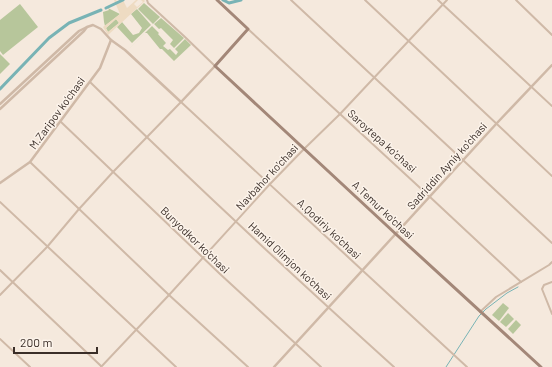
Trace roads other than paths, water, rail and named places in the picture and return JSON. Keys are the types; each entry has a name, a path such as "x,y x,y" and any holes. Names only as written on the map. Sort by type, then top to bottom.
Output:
{"main road":[{"path":"215,66 248,29 217,0"},
{"name":"A.Temur ko'chasi","path":"215,66 540,367"}],"street":[{"path":"0,295 47,247 113,172 215,66 186,37 148,3 147,0"},
{"path":"291,0 552,243"},
{"path":"366,0 552,176"},
{"path":"438,0 552,106"},
{"name":"Navbahor ko'chasi","path":"101,367 137,330 270,184 375,78 447,0"},
{"path":"516,0 552,34"},
{"path":"0,104 79,31 94,25 102,30 110,40 125,50 181,102"},
{"path":"0,109 87,27"},
{"name":"Saroytepa ko'chasi","path":"248,29 521,282"},
{"name":"M.Zaripov ko'chasi","path":"0,183 30,162 61,122 100,68 110,40"},
{"name":"Sadriddin Ayniy ko'chasi","path":"274,367 552,65"},
{"name":"Hamid Olimjon ko'chasi","path":"90,82 328,307 394,367"},
{"name":"A.Qodiriy ko'chasi","path":"181,102 467,367"},
{"name":"Bunyodkor ko'chasi","path":"61,122 203,258 321,367"},
{"path":"30,162 169,295 248,367"},
{"path":"0,202 176,367"},
{"path":"480,312 496,297 552,262"},
{"path":"0,270 101,367"},
{"path":"552,282 544,285 542,289 552,314"},
{"path":"0,339 30,367"}],"waterway":[{"path":"106,8 123,0"},
{"path":"223,0 229,3 241,0"},
{"path":"0,89 49,38 69,23 101,10"},
{"path":"446,367 479,316 507,293 518,287"}]}
